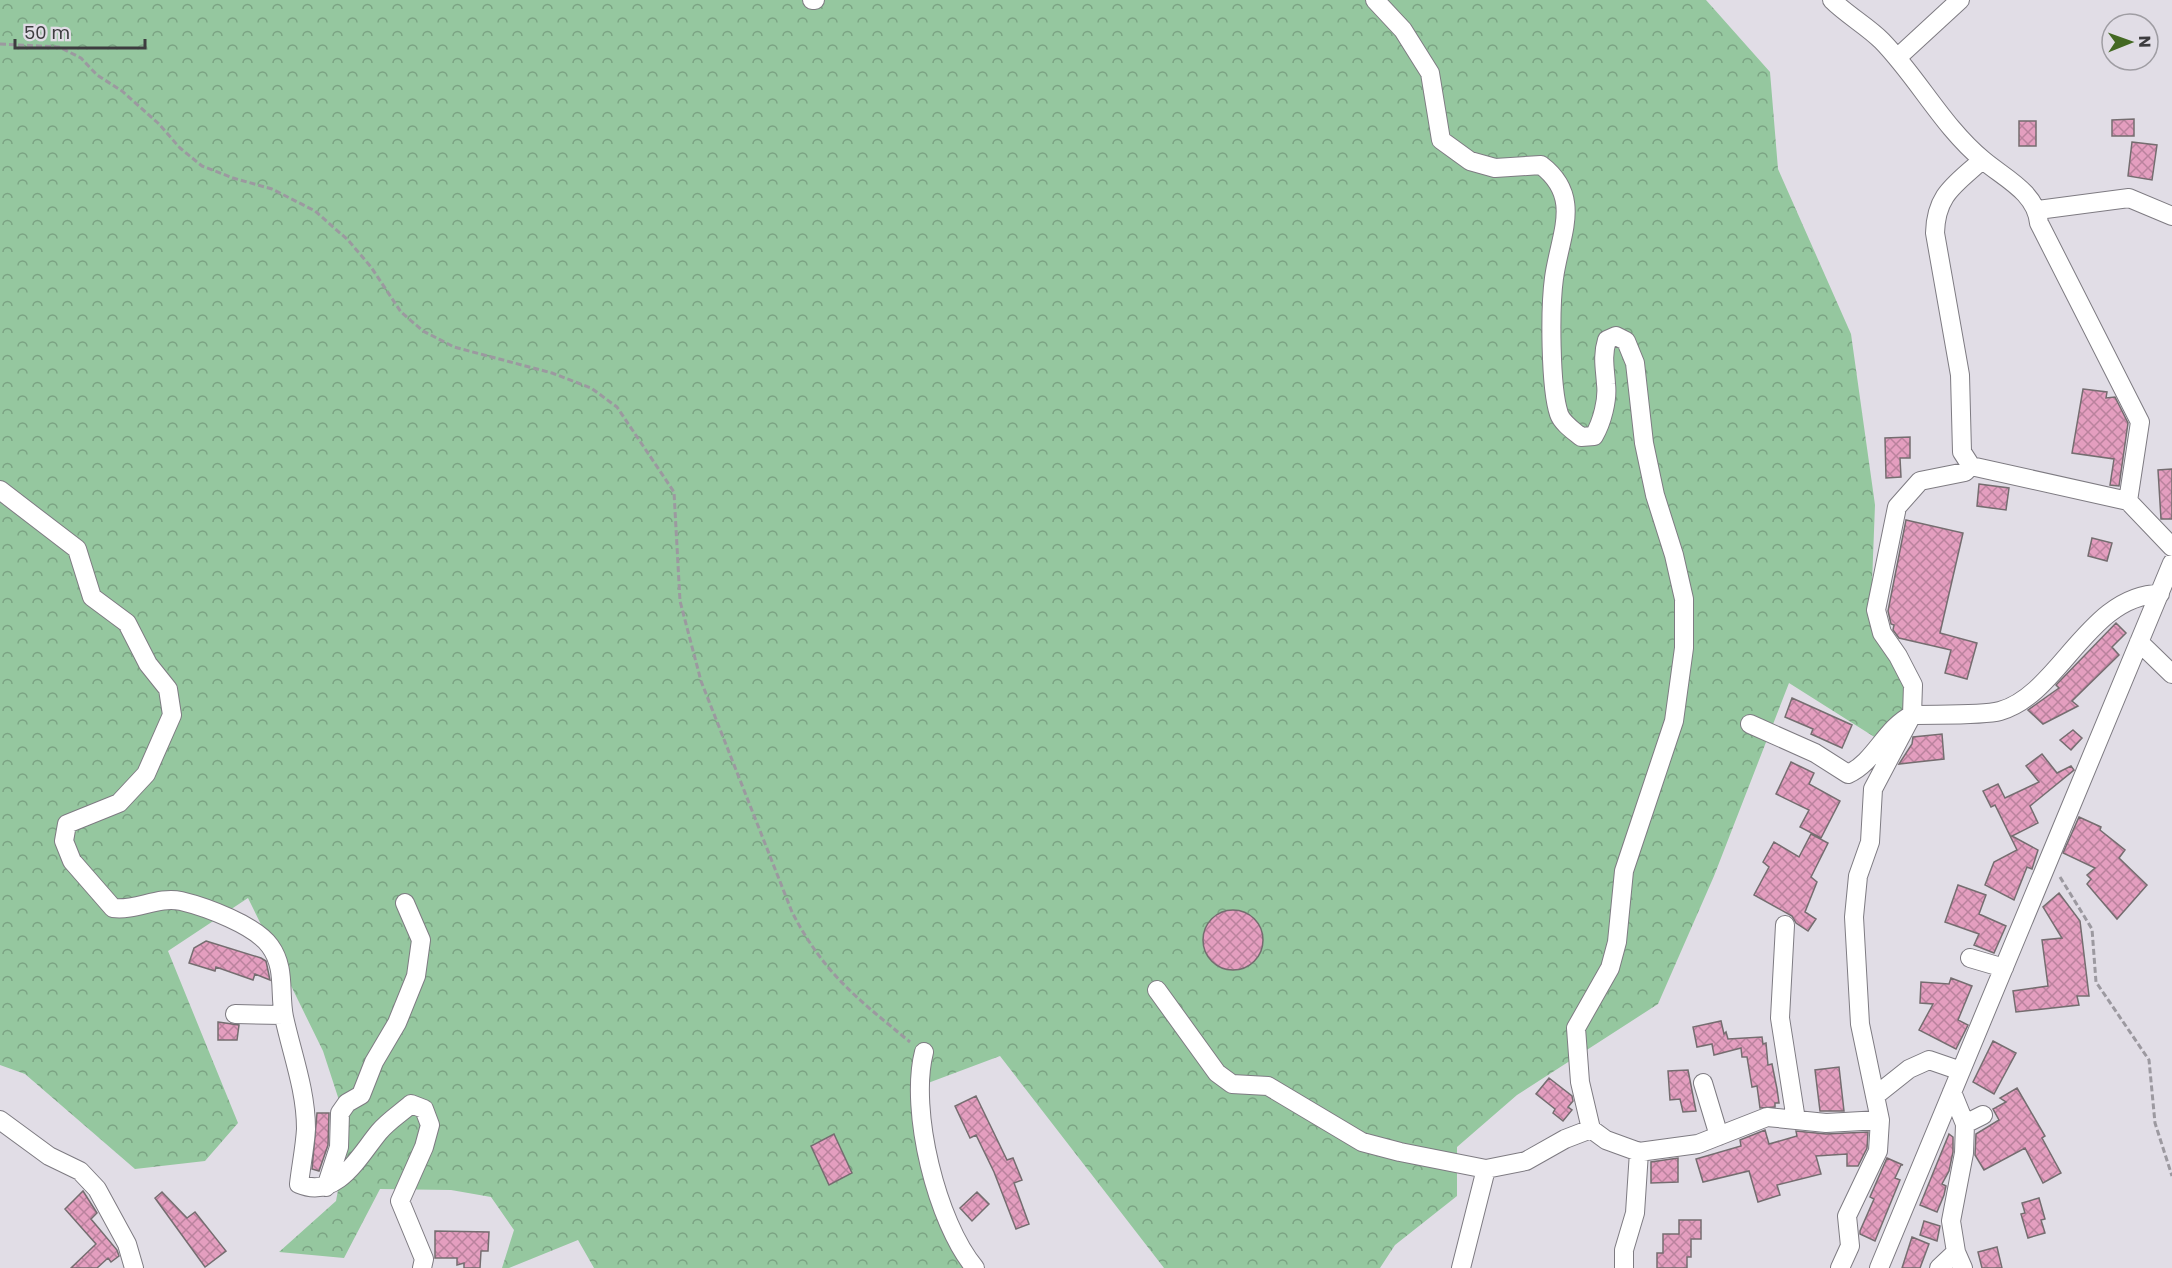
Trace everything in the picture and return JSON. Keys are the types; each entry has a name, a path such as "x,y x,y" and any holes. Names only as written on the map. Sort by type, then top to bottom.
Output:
{"street":[{"path":"1375,0 1403,30 1430,73 1441,140 1470,161 1495,168 1541,165 1556,176 1565,198 1566,224 1554,279 1553,384 1559,417 1581,437 1594,436 1600,425 1607,387 1602,353 1607,340 1616,336 1626,340 1635,363 1644,443 1653,484 1684,599 1684,648 1674,721 1624,871 1617,942 1610,968 1576,1028 1580,1082 1591,1129 1606,1140 1639,1152 1698,1144 1767,1117 1826,1123 1880,1120"},
{"path":"1832,0 1880,39 1951,127 1982,159 2016,184 2038,210 2039,223 2140,422 2128,501"},
{"path":"1897,58 1960,0"},
{"path":"1982,159 1946,194 1936,211 1935,233 1960,375 1962,452 1971,466 2128,501 2172,547"},
{"path":"2038,210 2129,198 2172,216"},
{"path":"1840,1268 1850,1246 1847,1216 1878,1151 1880,1120 1860,1024 1854,917 1858,876 1870,842 1874,789 1912,715 1912,685 1898,656 1882,633 1876,610 1897,507 1920,481 1965,472 1971,466"},
{"path":"0,490 77,549 92,597 127,623 148,664 168,689 172,715 146,774 119,803 67,824 64,841 72,861 113,908 126,910 147,903 179,901 213,911 248,929 270,945 282,971 284,1015 302,1086 306,1129 299,1184 308,1188 326,1187 359,1160 380,1131 411,1104 424,1108 430,1125 424,1147 400,1201 424,1260 422,1268"},
{"path":"1879,1268 2172,563"},
{"path":"1750,724 1815,753 1848,774 1860,768 1900,720 1912,715 2000,711 2028,696 2114,608 2143,594 2160,594"},
{"path":"2139,642 2172,674"},
{"path":"326,1187 339,1147 340,1113 347,1103 361,1095 374,1062 397,1023 416,976 421,940 405,903"},
{"path":"1785,925 1780,1018 1796,1120"},
{"path":"1970,958 2004,968"},
{"path":"1157,990 1217,1073 1232,1084 1268,1086 1362,1142 1400,1152 1486,1168 1526,1161 1565,1139 1591,1129"},
{"path":"235,1014 284,1015"},
{"path":"924,1052 919,1070 921,1116 936,1184 945,1218 963,1253 975,1268"},
{"path":"1875,1096 1909,1069 1929,1060 1961,1071"},
{"path":"1703,1083 1719,1136"},
{"path":"1939,1268 1960,1260 1951,1221 1964,1153 1965,1124 1952,1092"},
{"path":"1965,1124 1983,1115"},
{"path":"0,1120 49,1156 80,1171 98,1190 127,1244 134,1268"},
{"path":"1624,1268 1624,1250 1635,1213 1639,1152"},
{"path":"1461,1268 1486,1168"}],"path":[{"path":"0,44 59,47 70,52 122,91 158,123 180,148 202,166 233,178 273,189 315,211 348,240 371,267 401,312 423,331 454,346 561,376 591,388 617,407 674,492 680,601 701,681 739,783 792,912 808,944 832,974 924,1052"},
{"path":"2050,860 2092,929 2096,982 2149,1060 2155,1123 2172,1176"}],"green space":[{"path":"0,0 1706,0 1770,72 1778,169 1851,334 1875,505 1871,610 1898,668 1909,703 1876,738 1789,683 1714,876 1658,1004 1517,1095 1457,1147 1457,1196 1395,1245 1380,1268 1164,1268 1000,1056 912,1089 972,1268 594,1268 578,1240 509,1268 502,1268 514,1230 491,1197 451,1190 380,1189 344,1258 279,1252 336,1201 349,1131 323,1051 248,898 168,951 238,1123 205,1161 135,1169 25,1074 0,1065"}],"building":[{"path":"2134,119 2134,136 2112,136 2112,120"},
{"path":"2019,121 2036,121 2036,146 2019,146"},
{"path":"2132,142 2157,145 2152,180 2128,176"},
{"path":"2083,389 2107,392 2106,398 2115,397 2128,423 2119,486 2110,485 2114,459 2072,453"},
{"path":"1910,437 1910,458 1900,458 1901,477 1886,478 1885,438"},
{"path":"2172,469 2172,519 2161,519 2158,470"},
{"path":"1979,484 2009,488 2006,510 1977,506"},
{"path":"1906,520 1963,533 1940,633 1977,643 1967,679 1945,673 1951,650 1899,638 1893,630 1894,625 1891,624 1888,611"},
{"path":"2092,538 2112,543 2107,561 2088,556"},
{"path":"2116,623 2126,633 2112,647 2119,655 2072,701 2078,706 2043,724 2028,710 2059,688 2056,685"},
{"path":"1792,698 1852,725 1842,748 1811,734 1813,729 1785,717"},
{"path":"2073,730 2082,738 2071,750 2060,740"},
{"path":"1942,734 1944,759 1899,764 1912,744 1913,737"},
{"path":"2042,754 2057,773 2071,766 2074,770 2030,806 2038,823 2012,836 2038,850 2032,869 2027,867 2014,900 1985,885 1994,862 2017,850 1995,805 1991,807 1983,791 1998,784 2005,798 2039,782 2026,766"},
{"path":"1791,762 1814,773 1809,784 1840,801 1821,838 1800,827 1809,810 1776,794"},
{"path":"2079,817 2101,827 2100,830 2125,850 2119,858 2147,885 2117,919 2087,884 2091,879 2087,875 2095,868 2063,853"},
{"path":"1811,834 1828,843 1811,877 1817,882 1805,912 1816,919 1808,931 1796,923 1792,916 1754,895 1769,867 1763,862 1774,842 1799,857"},
{"path":"1958,885 1986,895 1979,914 2006,926 1994,953 1974,945 1979,934 1945,922"},
{"path":"2059,893 2080,921 2089,996 2077,996 2079,1005 2016,1012 2013,991 2048,986 2042,940 2062,938 2043,907"},
{"path":"1233,910 1250,915 1258,923 1263,940 1258,957 1250,965 1233,970 1216,965 1208,957 1203,940 1208,923 1216,915"},
{"path":"206,941 266,961 270,980 255,974 253,980 216,967 215,971 189,963 194,948"},
{"path":"1951,978 1972,986 1958,1020 1968,1025 1956,1049 1919,1030 1933,1004 1920,1003 1921,982 1949,984"},
{"path":"1721,1021 1724,1034 1726,1032 1728,1039 1762,1037 1763,1044 1766,1043 1768,1065 1772,1064 1779,1103 1775,1103 1775,1107 1760,1108 1757,1086 1752,1087 1747,1057 1742,1057 1741,1048 1714,1055 1712,1044 1697,1047 1693,1027"},
{"path":"218,1022 239,1025 237,1040 218,1040"},
{"path":"1993,1041 2016,1053 1994,1094 1973,1082"},
{"path":"1839,1067 1844,1111 1820,1111 1815,1070"},
{"path":"1688,1070 1696,1111 1683,1112 1680,1099 1670,1100 1668,1071"},
{"path":"1549,1078 1572,1096 1573,1101 1568,1107 1572,1110 1563,1121 1553,1113 1555,1109 1536,1094"},
{"path":"2017,1088 2045,1136 2042,1138 2061,1173 2043,1183 2025,1148 1984,1170 1975,1155 1976,1134 1999,1120 1993,1109 2006,1102 2000,1098"},
{"path":"976,1096 1007,1160 1013,1158 1022,1180 1014,1183 1029,1224 1016,1229 994,1172 976,1135 970,1138 955,1106"},
{"path":"317,1113 329,1113 328,1145 319,1171 312,1169"},
{"path":"1765,1130 1769,1144 1797,1136 1796,1131 1826,1134 1868,1132 1867,1148 1858,1166 1847,1166 1847,1154 1816,1156 1821,1174 1777,1185 1780,1195 1758,1202 1749,1171 1703,1182 1696,1159 1741,1146 1740,1140"},
{"path":"834,1134 852,1173 829,1185 811,1146"},
{"path":"1949,1134 1953,1137 1953,1152 1949,1171 1942,1184 1946,1186 1944,1195 1937,1212 1920,1205"},
{"path":"1678,1158 1678,1182 1651,1183 1651,1162"},
{"path":"1887,1158 1903,1165 1895,1178 1900,1180 1875,1241 1860,1234 1860,1231 1874,1199 1870,1197"},
{"path":"83,1191 97,1213 91,1219 117,1250 119,1256 111,1262 108,1258 97,1268 71,1268 96,1244 65,1209"},
{"path":"162,1192 187,1218 195,1212 226,1251 205,1267 155,1198"},
{"path":"977,1192 989,1204 972,1221 960,1208"},
{"path":"2039,1198 2045,1219 2041,1220 2045,1233 2028,1238 2021,1214 2025,1213 2022,1203"},
{"path":"1679,1220 1701,1220 1701,1239 1691,1239 1691,1257 1687,1257 1687,1268 1657,1268 1657,1253 1663,1253 1663,1234 1679,1234"},
{"path":"1924,1221 1940,1226 1937,1241 1920,1235"},
{"path":"435,1231 489,1232 488,1251 481,1251 480,1268 464,1268 464,1263 457,1265 457,1258 435,1258"},
{"path":"1912,1237 1929,1244 1920,1268 1902,1268"},
{"path":"1997,1247 2002,1268 1982,1268 1978,1252"}]}
